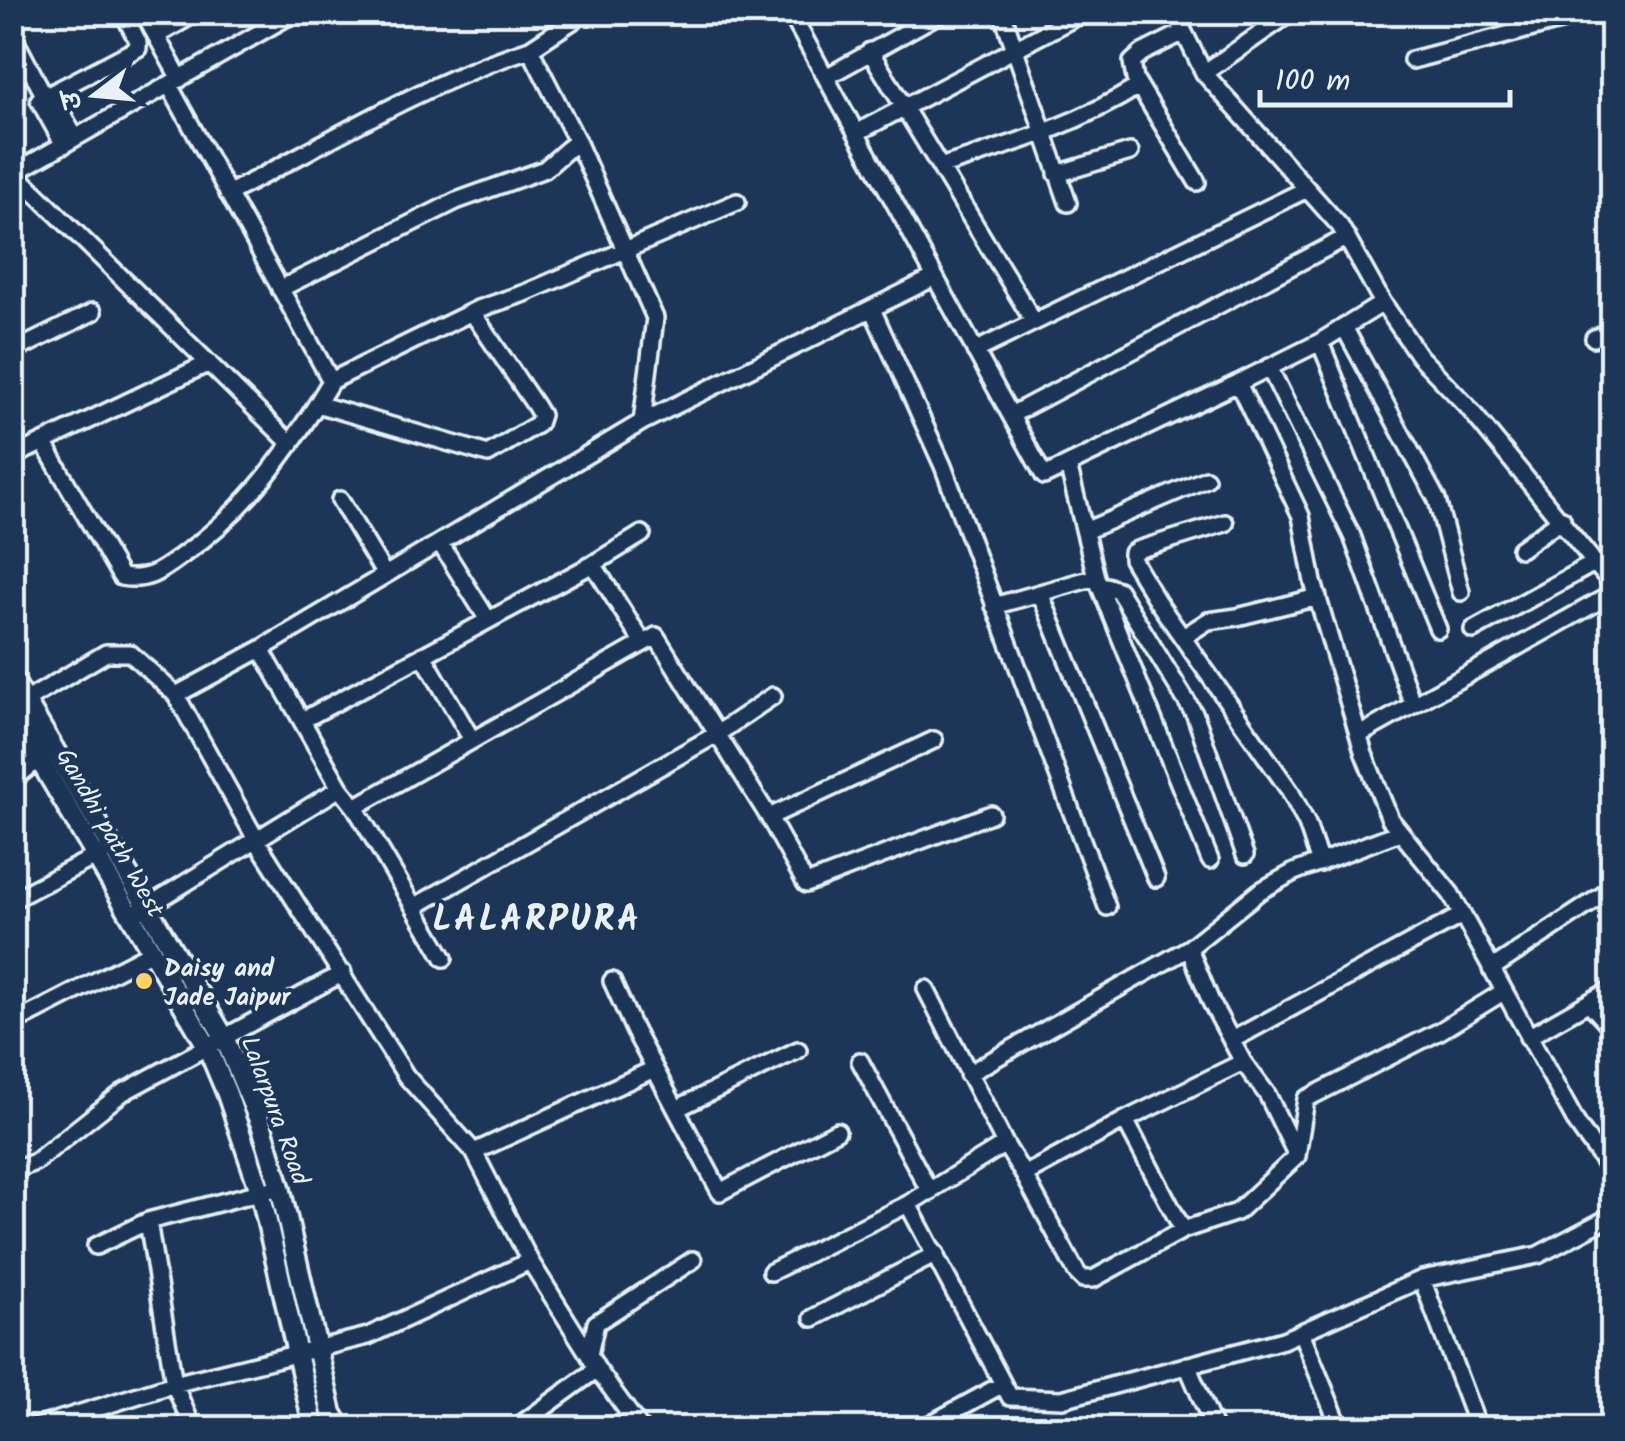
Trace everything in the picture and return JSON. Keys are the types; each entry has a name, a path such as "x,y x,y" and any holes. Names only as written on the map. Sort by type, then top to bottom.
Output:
{"street":[{"path":"45,97 138,48 123,12"},
{"path":"142,12 228,194 331,381"},
{"path":"156,36 198,12"},
{"path":"292,444 13,173 296,12"},
{"path":"228,194 415,97 530,49 586,12"},
{"path":"826,77 943,12"},
{"path":"1002,12 1068,204"},
{"path":"856,132 1084,12"},
{"path":"1174,12 1204,74 1346,237 1418,356 1467,406 1612,584"},
{"path":"1204,74 1292,12"},
{"path":"1412,60 1594,12"},
{"path":"796,14 826,77 1044,476 1320,342 1384,303"},
{"path":"1182,33 1132,62 1139,86 1197,182"},
{"path":"12,34 70,141"},
{"path":"530,49 578,141 655,318 642,422"},
{"path":"870,51 1034,322"},
{"path":"940,167 1043,134 1097,112 1139,86"},
{"path":"280,289 456,201 544,168 578,141"},
{"path":"1058,174 1130,152"},
{"path":"976,350 1307,189"},
{"path":"43,442 122,577 151,578 218,530 271,474 331,381 472,312 736,202"},
{"path":"1011,415 1346,237"},
{"path":"176,695 261,649 642,422 935,277"},
{"path":"872,310 943,466 1107,907"},
{"path":"12,352 93,312"},
{"path":"317,404 488,454 516,439 538,424 541,415 472,312"},
{"path":"1344,327 1437,500 1461,592"},
{"path":"1594,338 1612,332"},
{"path":"1320,342 1438,629"},
{"path":"12,457 209,363"},
{"path":"1269,367 1352,536 1409,694"},
{"path":"1238,383 1300,516 1318,597 1359,735 1390,819 1451,894 1528,1038 1578,1124 1612,1172"},
{"path":"1068,465 1099,583 1210,860"},
{"path":"1085,531 1206,479"},
{"path":"340,500 385,575"},
{"path":"1520,549 1562,519"},
{"path":"1225,524 1132,553 1136,567 1183,638 1290,791 1320,863"},
{"path":"303,720 642,534"},
{"path":"440,543 488,620"},
{"path":"1473,630 1596,562"},
{"path":"593,564 643,644"},
{"path":"994,606 1099,583 1118,590 1194,715 1245,855"},
{"path":"1040,593 1156,878"},
{"path":"1359,735 1612,594"},
{"path":"1183,638 1208,620 1318,597"},
{"path":"355,807 656,636 770,817 806,884 991,814"},
{"path":"261,649 444,958"},
{"path":"17,707 106,654 130,653 176,695 257,841 406,1076 474,1152 530,1261 640,1428"},
{"path":"423,655 472,740"},
{"path":"12,678 17,707 105,852 12,900"},
{"path":"414,906 717,734 774,696"},
{"name":"Gandhi path West","path":"17,707 39,759 105,852 139,911 152,952 215,1041 227,1094 260,1191 314,1428"},
{"path":"770,817 934,740"},
{"path":"12,781 39,759"},
{"path":"139,911 340,788"},
{"path":"968,1074 1188,948 1260,890 1400,832"},
{"path":"1491,969 1612,888"},
{"name":"Lalarpura Road","path":"139,911 262,1127 304,1283 332,1413 341,1428"},
{"path":"1234,1039 1462,915"},
{"path":"1188,948 1211,1002 1243,1062 1267,1094 1296,1156"},
{"path":"12,1024 152,952"},
{"path":"12,1170 35,1162 122,1093 343,974"},
{"path":"612,981 720,1192 838,1132"},
{"path":"926,989 968,1074 1083,1279 1093,1279 1183,1230 1236,1212 1296,1156 1306,1099 1440,1030 1503,992"},
{"path":"1528,1038 1612,989"},
{"path":"1589,1003 1612,1028"},
{"path":"676,1110 798,1050"},
{"path":"860,1062 930,1192"},
{"path":"1024,1175 1243,1062"},
{"path":"474,1152 654,1069"},
{"path":"1126,1120 1183,1230"},
{"path":"771,1272 908,1204 1006,1144"},
{"path":"96,1246 148,1221 280,1187"},
{"path":"908,1204 1010,1397 1062,1398 1301,1332 1422,1279 1538,1255 1612,1216"},
{"path":"148,1221 174,1384 193,1428"},
{"path":"813,1318 936,1254"},
{"path":"593,1362 590,1341 596,1323 693,1260"},
{"path":"33,1428 174,1384 368,1336 530,1261"},
{"path":"1422,1279 1474,1418"},
{"path":"1301,1332 1340,1428"},
{"path":"516,1428 593,1362"},
{"path":"1187,1365 1214,1428"},
{"path":"922,1428 1003,1384"}],"place":[{"name":"Daisy and Jade Jaipur","path":"144,981"}],"district":[{"name":"LALARPURA","path":"537,918"}]}
